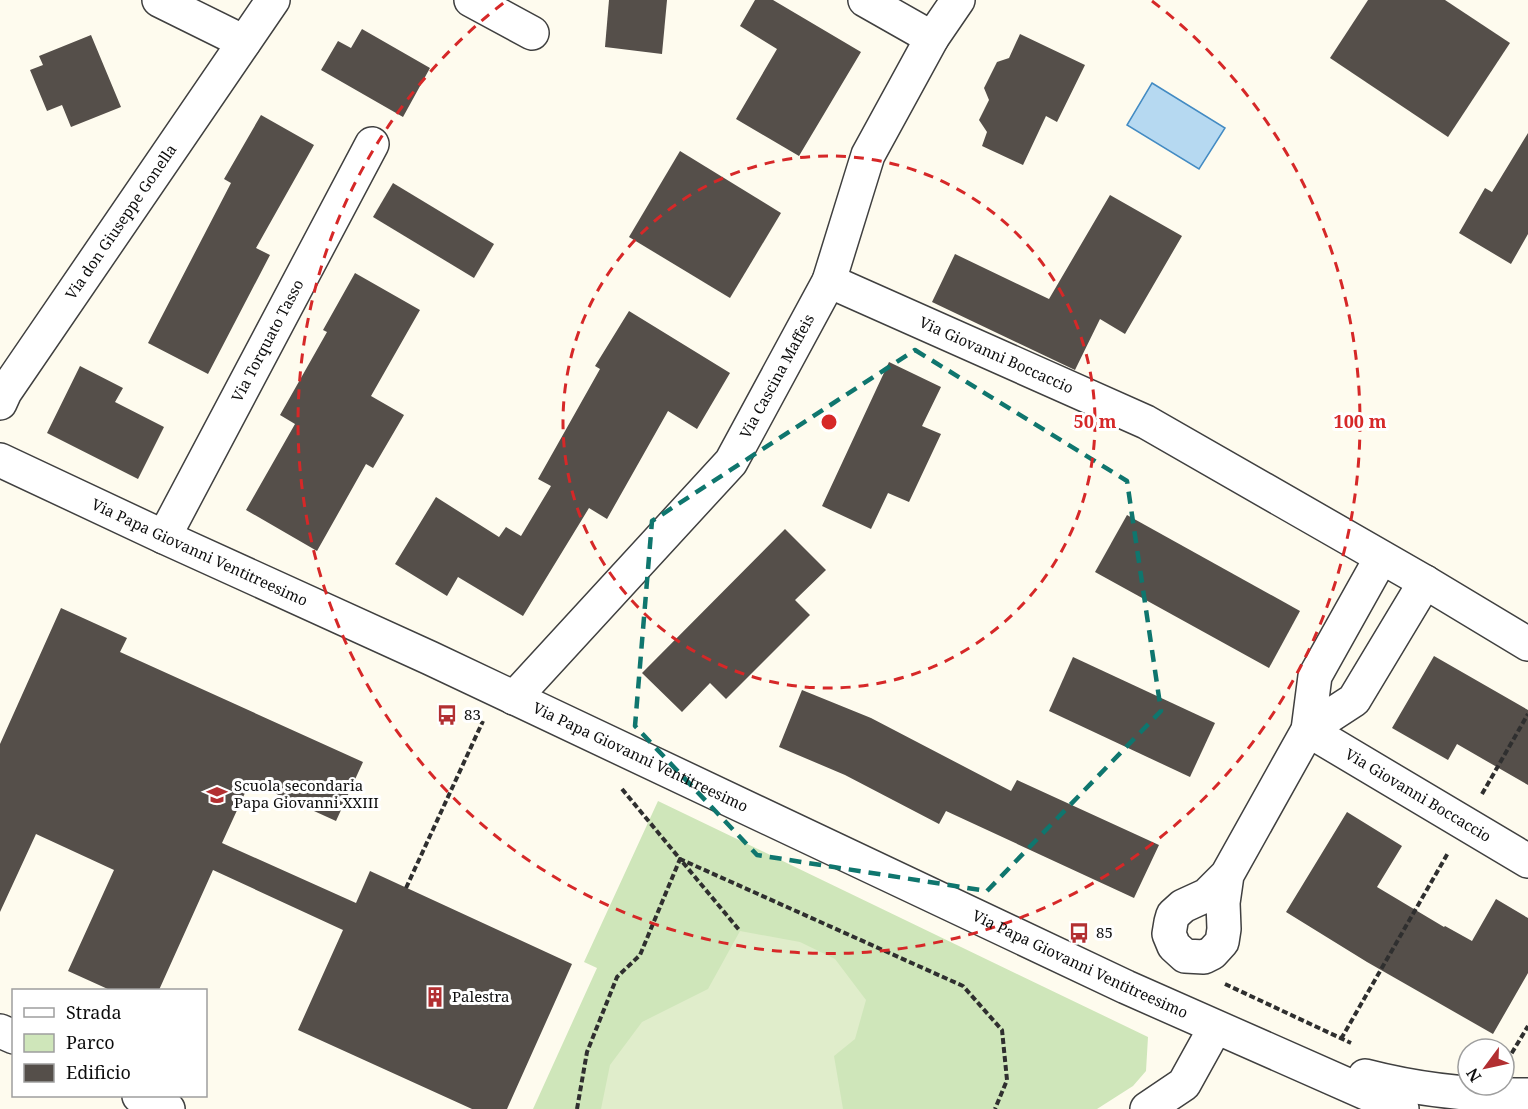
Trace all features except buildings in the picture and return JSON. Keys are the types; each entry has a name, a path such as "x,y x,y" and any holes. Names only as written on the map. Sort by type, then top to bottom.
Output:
{"street":[{"path":"159,0 244,42"},
{"name":"Via don Giuseppe Gonella","path":"0,404 12,382 273,0"},
{"path":"471,0 532,33"},
{"path":"865,0 932,38"},
{"name":"Via Cascina Maffeis","path":"506,694 731,462 829,281 868,155 932,38 958,0"},
{"name":"Via Torquato Tasso","path":"164,537 372,144"},
{"name":"Via Giovanni Boccaccio","path":"829,281 1146,422 1425,582 1528,644"},
{"name":"Via Papa Giovanni Ventitreesimo","path":"0,460 506,694 1215,1028 1282,1054 1402,1109"},
{"path":"1227,874 1308,730 1315,676 1381,558"},
{"path":"1308,730 1354,700 1425,582"},
{"name":"Via Giovanni Boccaccio","path":"1308,730 1528,861"},
{"path":"1147,1109 1184,1084 1215,1028"},
{"name":"Via Papa Giovanni Ventitreesimo","path":"1282,1054 1406,1086 1487,1096 1528,1095"},
{"path":"143,1097 168,1109"}],"path":[{"path":"406,888 506,694"},
{"path":"1341,1040 1528,714"},
{"path":"616,782 740,931"},
{"path":"577,1109 587,1052 617,977 640,955 680,859"},
{"path":"680,859 963,986 1002,1030 1007,1080 995,1109"},
{"path":"1224,984 1352,1044"},
{"path":"1516,1046 1528,1026"}],"highlighted area":[{"path":"915,350 1127,481 1161,711 987,891 757,855 635,726 652,521"}],"green space":[{"path":"658,801 1148,1037 1146,1071 1133,1086 1097,1109 533,1109 597,968 584,962"},
{"path":"740,931 800,942 835,959 866,1000 855,1039 834,1056 843,1109 601,1109 610,1065 642,1022 708,989"}],"water":[{"path":"1152,83 1225,128 1199,169 1127,125"}],"place":[{"name":"83","path":"447,715"},
{"name":"Scuola secondaria Papa Giovanni XXIII","path":"217,795"},
{"name":"85","path":"1079,933"},
{"name":"Palestra","path":"435,997"}]}
